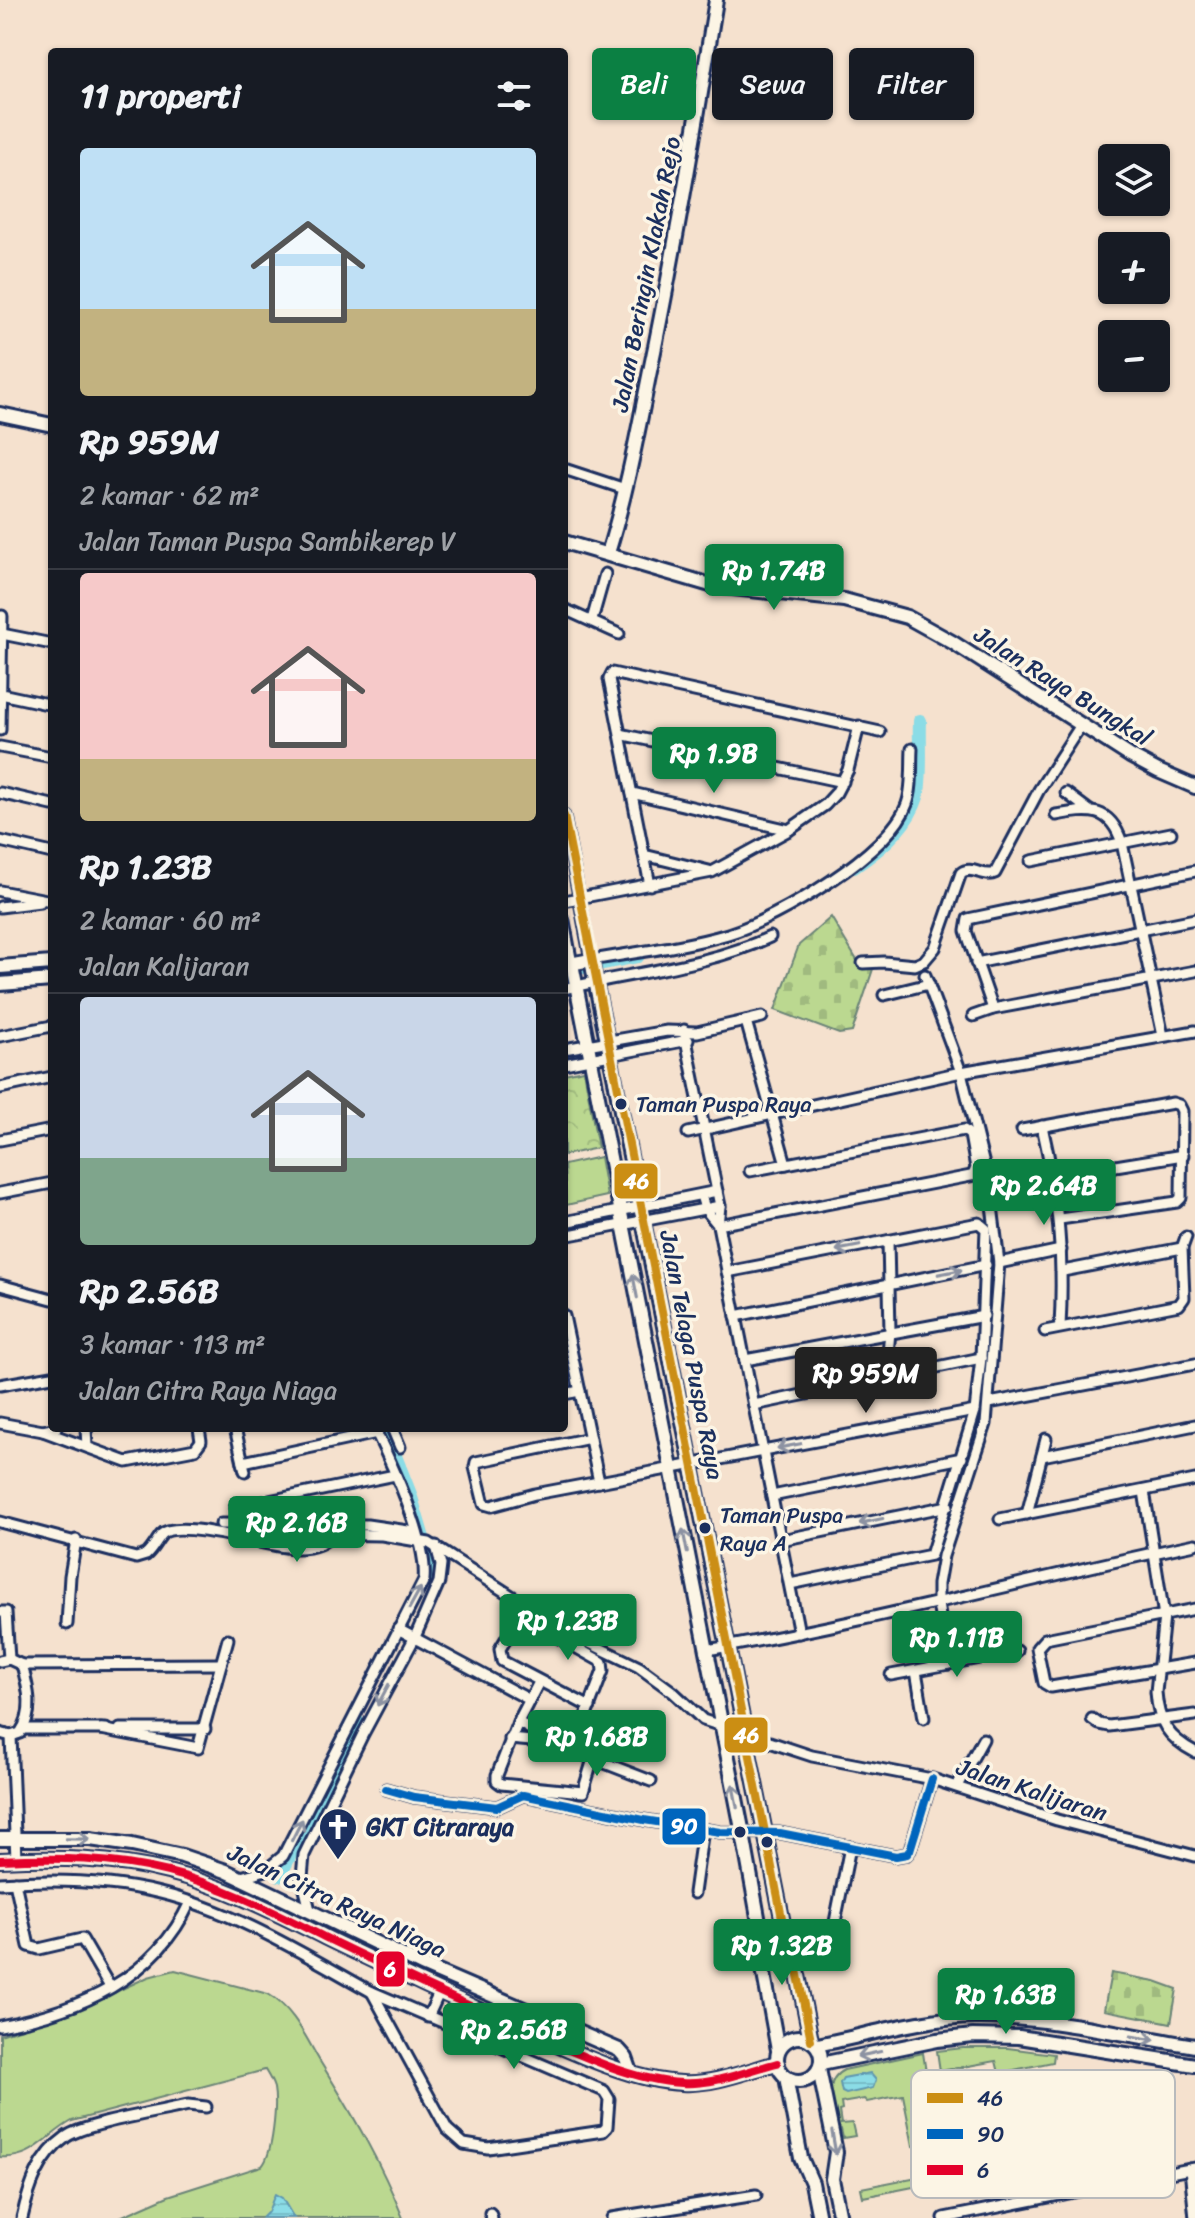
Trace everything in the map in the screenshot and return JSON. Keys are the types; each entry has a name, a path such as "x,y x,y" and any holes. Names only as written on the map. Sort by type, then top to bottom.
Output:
{"street":[{"name":"Jalan Beringin Klakah Rejo","path":"608,553 625,489 679,229 716,0"},
{"path":"0,414 48,424"},
{"path":"568,470 625,489"},
{"name":"Jalan Raya Bungkal","path":"568,543 690,581 753,592 831,598 907,617 1158,771 1195,787"},
{"path":"592,620 605,574"},
{"path":"568,611 619,634"},
{"path":"0,730 2,616"},
{"path":"2,634 48,643"},
{"path":"650,885 609,679 615,673 880,732"},
{"path":"1,694 48,704"},
{"path":"863,963 915,965 933,952 961,873 965,870 990,875 995,873 1039,790 1081,725"},
{"path":"568,900 712,872 789,830 825,805 843,782 859,726"},
{"path":"620,734 843,782"},
{"path":"0,747 48,756"},
{"path":"570,966 729,934 831,881 875,846 904,812 909,796 912,749"},
{"path":"0,793 48,804"},
{"path":"632,793 789,830"},
{"path":"1066,793 1090,811 1112,820 1122,843 1163,1036"},
{"path":"1056,815 1090,811"},
{"path":"1031,861 1171,833"},
{"path":"568,835 591,962"},
{"path":"0,841 48,852"},
{"path":"644,855 712,872"},
{"path":"993,1009 966,931 968,919 972,916 1195,871"},
{"path":"0,891 48,900"},
{"path":"0,907 48,901"},
{"path":"976,963 1195,919"},
{"path":"572,986 716,958 770,937"},
{"name":"Jalan Telaga Puspa Raya","path":"591,962 783,1923 791,1940 814,2042"},
{"path":"0,967 48,963"},
{"name":"Jalan Telaga Puspa Raya","path":"570,966 572,986 591,1059 743,1834 778,2056"},
{"path":"973,1016 993,1009 1195,971"},
{"path":"884,995 927,980 961,1072 990,1189 999,1263 989,1403 976,1459 943,1556 938,1584 938,1604 948,1664"},
{"path":"0,984 48,982"},
{"path":"568,1048 667,1031 697,1032 762,1017"},
{"path":"746,1021 786,1164"},
{"path":"0,1036 48,1027"},
{"path":"684,1030 720,1206 718,1225 799,1633"},
{"path":"667,1031 670,1045"},
{"path":"688,1133 961,1072 1195,1031"},
{"path":"568,1063 686,1042 697,1032"},
{"path":"0,1088 48,1078"},
{"path":"1022,1130 1173,1103 1179,1105 1182,1111 1182,1191 1177,1202 1060,1219"},
{"path":"1042,1126 1060,1219 1063,1271 1060,1327"},
{"path":"750,1171 964,1130 970,1135 976,1168 974,1173"},
{"path":"0,1140 48,1131"},
{"path":"1054,1176 1183,1155"},
{"path":"718,1225 986,1173"},
{"path":"0,1193 48,1184"},
{"path":"568,1221 717,1191"},
{"path":"701,1195 705,1209 718,1225"},
{"path":"568,1235 720,1206"},
{"path":"727,1272 979,1223 986,1231 984,1316 975,1411 931,1555 790,1584"},
{"path":"1045,1331 1179,1305 1184,1298 1182,1248 1186,1237"},
{"path":"886,1378 890,1331 888,1241"},
{"path":"1063,1271 1182,1248"},
{"path":"999,1263 1061,1250"},
{"path":"736,1316 986,1265"},
{"path":"0,1285 48,1298"},
{"path":"745,1360 984,1316"},
{"path":"568,1352 580,1391 599,1482"},
{"path":"754,1405 981,1358"},
{"path":"989,1403 1195,1364"},
{"path":"0,1384 48,1377"},
{"path":"568,1393 580,1391"},
{"path":"590,1438 475,1464 484,1504 487,1506 975,1411"},
{"path":"0,1423 43,1431 127,1462 195,1449 201,1441 200,1432"},
{"path":"1042,1456 1195,1425"},
{"path":"43,1431 48,1430"},
{"path":"86,1432 87,1447"},
{"path":"236,1432 244,1466 372,1432"},
{"path":"310,1910 302,1878 304,1855 439,1582 441,1565 424,1541 376,1432"},
{"path":"394,1432 400,1447"},
{"path":"1027,1514 1046,1439"},
{"path":"772,1496 962,1458"},
{"path":"235,1508 395,1475"},
{"path":"1000,1519 1195,1480"},
{"path":"1144,1491 1164,1616 1156,1692 1161,1721 1169,1736 1195,1752"},
{"path":"781,1540 948,1506"},
{"path":"0,1522 136,1558 150,1552 162,1534 169,1530 208,1532 247,1539 253,1533 382,1535 424,1541"},
{"path":"221,1524 367,1525 424,1541"},
{"path":"67,1624 76,1540"},
{"path":"241,1877 266,1870 283,1856 424,1580 424,1541"},
{"name":"Jalan Kalijaran","path":"424,1541 540,1616 639,1667 696,1714 722,1726 812,1756 932,1779 1057,1820 1195,1856"},
{"path":"707,1650 938,1604 1094,1565 1195,1544"},
{"path":"1195,1609 1045,1639 1037,1648 1043,1679 1048,1686 1195,1663"},
{"path":"0,1612 6,1612 4,1660 22,1665 221,1664"},
{"path":"573,1750 590,1707 603,1671 602,1662 527,1620 513,1624 500,1649 500,1658 505,1664 590,1707"},
{"path":"399,1629 528,1699"},
{"path":"101,1729 195,1749 200,1745 205,1729 228,1639"},
{"path":"891,1675 1017,1651"},
{"path":"22,1665 29,1693 23,1729"},
{"path":"916,1671 924,1718"},
{"path":"539,1682 510,1739 497,1781 501,1784 583,1792 593,1759"},
{"path":"1092,1719 1106,1726 1195,1715"},
{"path":"518,1722 556,1744 651,1781"},
{"path":"0,1733 11,1736 23,1729 205,1729"},
{"path":"11,1736 16,1859"},
{"path":"510,1739 556,1744"},
{"path":"957,1786 983,1739"},
{"path":"386,1789 414,1797 497,1807 523,1795 703,1829 743,1834 780,1833 896,1856 909,1853 932,1779"},
{"path":"694,1893 703,1829"},
{"name":"Jalan Citra Raya Niaga","path":"0,1839 90,1839 132,1845 182,1856 241,1877 424,1966 619,2050 631,2072"},
{"path":"828,1957 850,1847"},
{"name":"Jalan Citra Raya Niaga","path":"0,1860 89,1859 169,1872 206,1883 439,1993 585,2056 656,2079 701,2082 778,2056"},
{"path":"0,1883 90,1881 140,1889 190,1902 260,1931 372,1992 604,2091 609,2099 607,2127 603,2131 488,2148 464,2144 447,2129 372,1992"},
{"path":"15,1882 29,1946 39,1949 82,1939 110,1987"},
{"path":"0,2026 65,2009 110,1987 151,1960 181,1921 190,1902"},
{"path":"760,1928 783,1923"},
{"path":"417,1982 424,1966"},
{"path":"428,2017 439,1993"},
{"path":"819,2218 812,2183 801,2158 786,2077 778,2056 792,2037 814,2042 973,2017 1019,2019 1195,2046"},
{"path":"786,2077 804,2081 820,2066 937,2040 973,2036 1019,2037 1195,2065"},
{"path":"814,2042 821,2057 836,2152 832,2179 840,2218"},
{"path":"22,2218 36,2172 49,2153 68,2135 188,2105 206,2107"},
{"path":"1192,2169 1195,2218"},
{"path":"812,2183 832,2179"},
{"path":"618,2218 756,2195"},
{"path":"944,2218 1045,2198"}],"green space":[{"path":"831,917 861,967 873,969 852,1032 839,1034 775,1010 799,945"},
{"path":"584,1070 598,1148 568,1154 568,1073"},
{"path":"600,1157 607,1196 568,1205 568,1164"},
{"path":"175,1970 268,1994 285,2008 355,2120 403,2218 118,2218 168,2196 262,2166 271,2141 275,2106 274,2088 265,2070 72,2121 30,2151 0,2157 0,2035 70,2013 148,1977"},
{"path":"1111,1973 1155,1981 1177,1989 1171,2023 1104,2010"},
{"path":"1008,2048 1054,2054 1053,2062 1014,2070 998,2070 996,2061 940,2070 937,2051"},
{"path":"923,2053 926,2070 911,2070 911,2136 903,2095 841,2103 841,2124 852,2123 855,2136 843,2138 837,2126 831,2087 837,2074"},
{"path":"911,2178 911,2187 863,2197 861,2188"}],"water":[{"path":"870,2073 876,2080 873,2088 846,2094 842,2092 840,2083 843,2078"},
{"path":"275,2194 282,2198 294,2218 262,2218 268,2212"}],"waterway":[{"path":"854,867 891,837 913,808 919,781 920,721"},
{"path":"568,970 638,956"},
{"path":"386,1432 410,1494 429,1558 425,1581"},
{"path":"280,1875 357,1721"}],"transit line":[{"name":"46","path":"568,836 783,1923 791,1940 811,2040"},
{"name":"90","path":"386,1789 414,1797 497,1807 523,1795 644,1820 720,1832 780,1833 896,1856 907,1854 910,1850 932,1779"},
{"name":"6","path":"0,1860 106,1861 147,1867 210,1885 555,2044 641,2076 682,2083 706,2082 777,2063"}],"place":[{"name":"Taman Puspa Raya","path":"621,1104"},
{"name":"Taman Puspa Raya A","path":"705,1528"},
{"name":"GKT Citraraya","path":"338,1861"}]}
